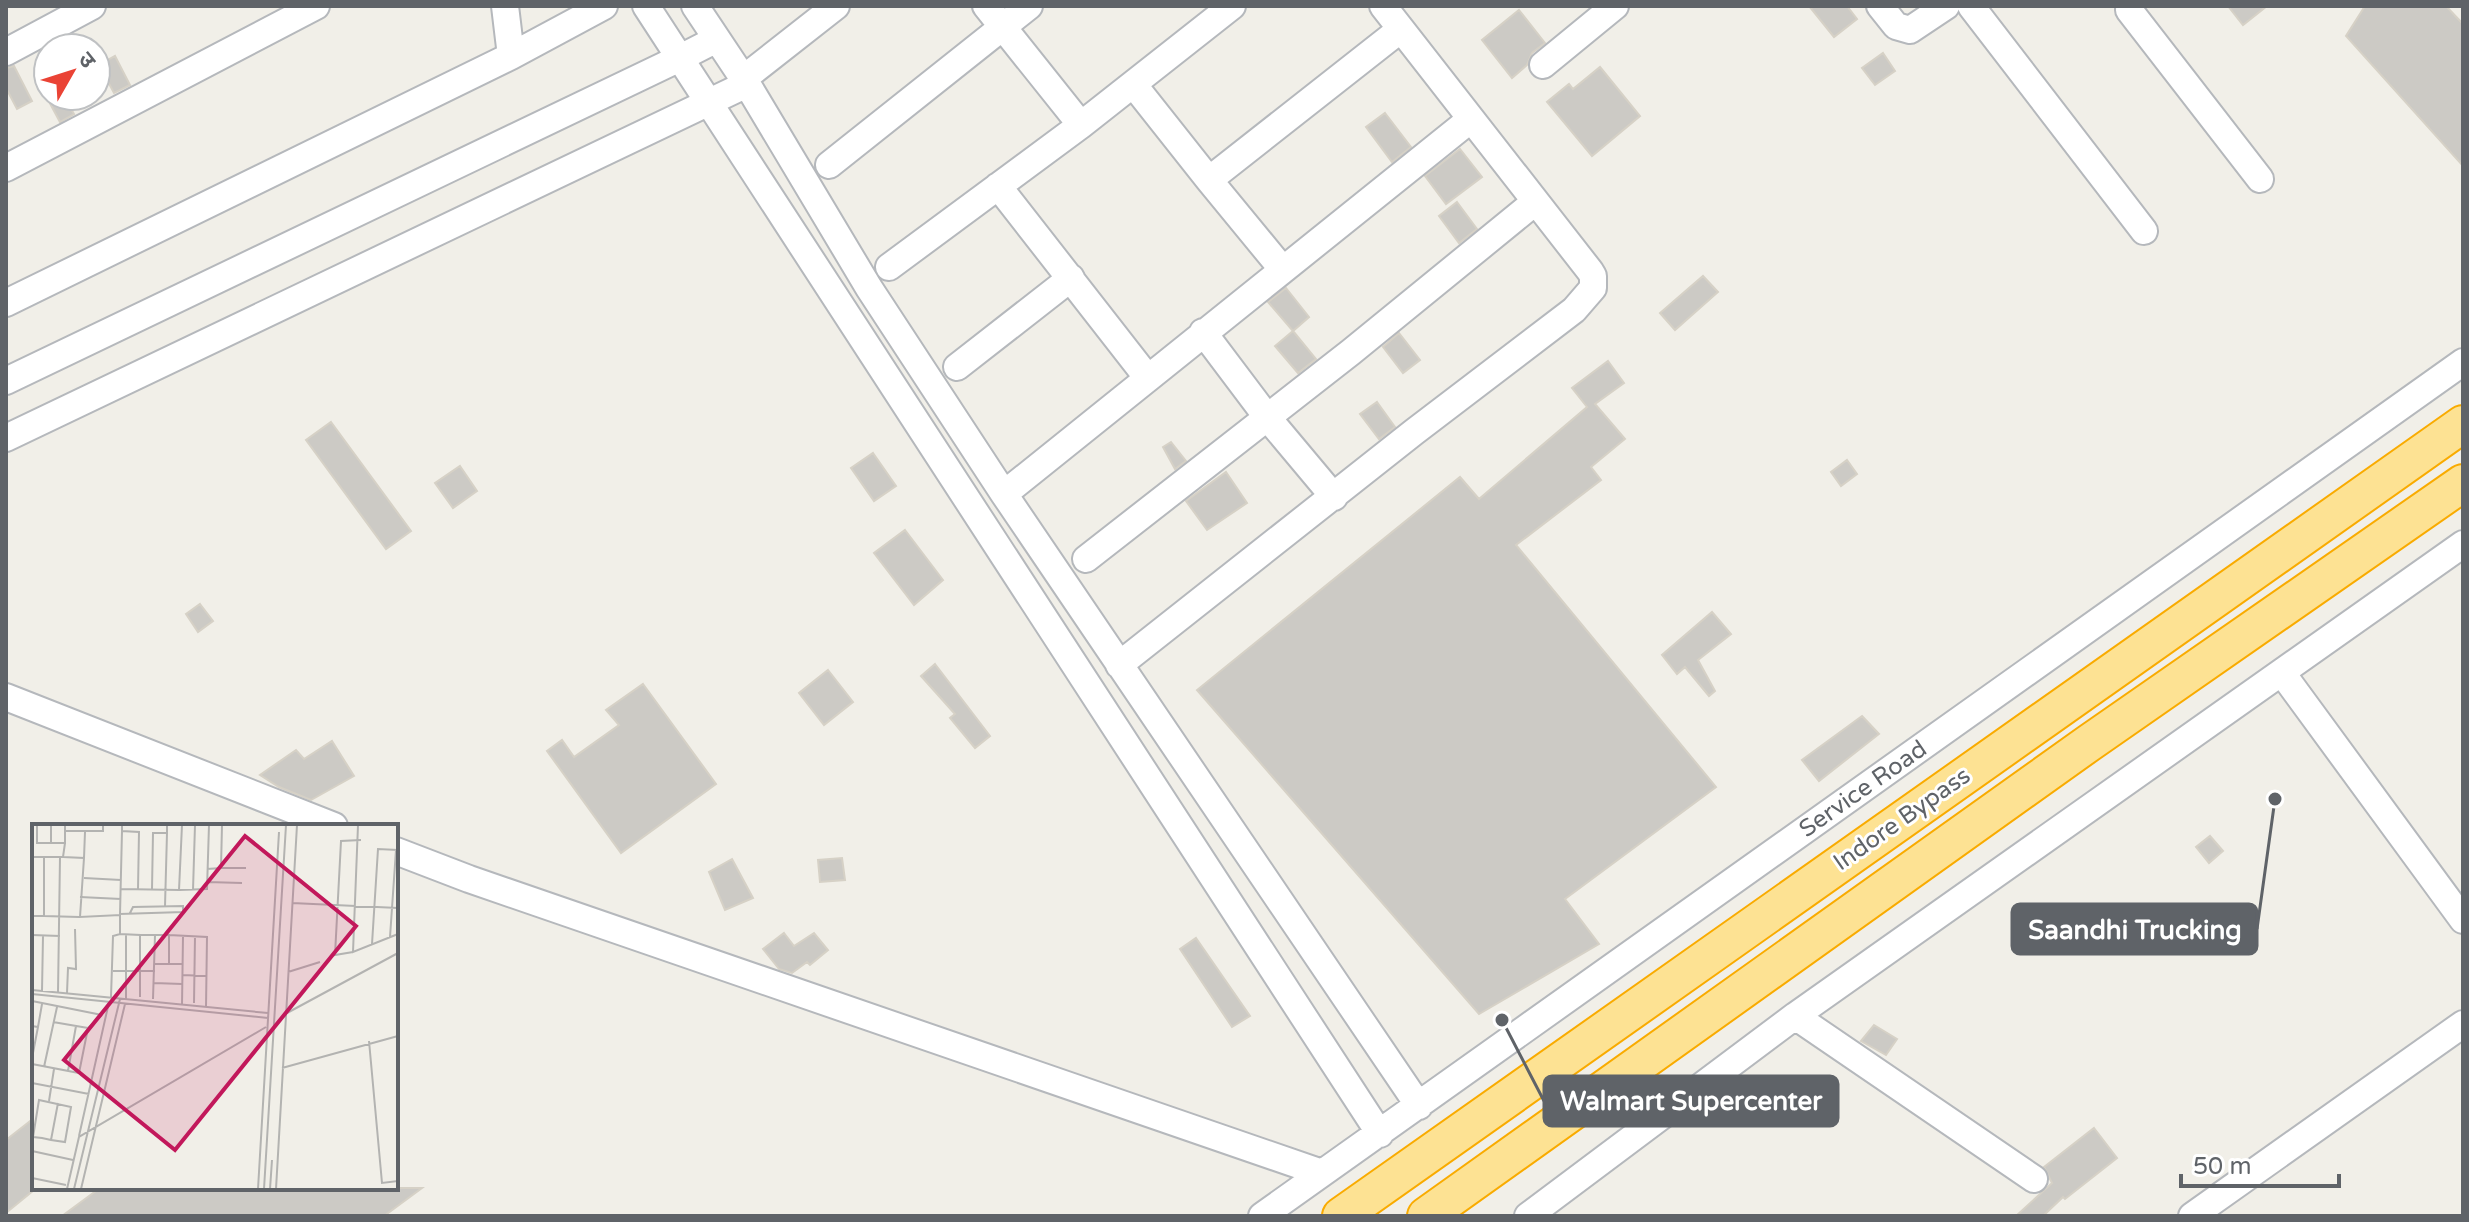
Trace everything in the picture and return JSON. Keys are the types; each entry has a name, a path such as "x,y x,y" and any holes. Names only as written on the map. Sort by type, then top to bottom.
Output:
{"highway":[{"name":"Indore Bypass","path":"1341,1216 2463,424"},
{"name":"Indore Bypass","path":"1426,1216 2089,743 2463,483"}],"street":[{"path":"6,52 92,6"},
{"path":"6,168 316,6"},
{"path":"6,303 511,56 604,6"},
{"path":"646,6 1380,1134"},
{"path":"695,6 745,82 869,288 1004,494 1419,1106"},
{"path":"6,438 710,104 745,82 836,6"},
{"path":"986,6 1081,125"},
{"path":"829,165 1029,6"},
{"path":"889,267 1081,125 1232,6"},
{"path":"1119,665 1574,310 1593,288 1590,271 1383,6"},
{"path":"1543,65 1615,6"},
{"path":"1880,6 1896,26 1910,30 1946,6"},
{"path":"1971,6 2144,231"},
{"path":"500,7 511,56"},
{"path":"2129,7 2260,179"},
{"path":"1209,180 1401,29"},
{"path":"6,381 717,39"},
{"path":"1133,84 1283,270"},
{"path":"1004,494 1471,119"},
{"path":"998,186 1147,377"},
{"path":"1086,559 1351,352 1535,202"},
{"path":"957,367 1071,278"},
{"path":"1203,332 1267,417 1334,497"},
{"name":"Service Road","path":"1262,1216 2463,362"},
{"path":"1528,1216 1795,1016 2463,544"},
{"path":"2282,673 2463,920"},
{"path":"6,697 329,824"},
{"path":"398,852 469,879 1322,1173"},
{"path":"1795,1016 2034,1179"},
{"path":"2192,1216 2463,1024"}],"building":[{"path":"1809,6 1847,6 1857,19 1834,37"},
{"path":"2228,6 2267,6 2243,25"},
{"path":"2365,6 2446,6 2463,24 2463,166 2346,36"},
{"path":"1519,10 1545,43 1532,53 1527,65 1512,78 1482,40"},
{"path":"1883,53 1895,71 1875,85 1862,68"},
{"path":"115,56 130,85 114,93 112,89 112,58"},
{"path":"14,66 32,101 17,109 6,88 6,68"},
{"path":"1600,67 1640,116 1592,156 1547,102 1569,84 1573,89"},
{"path":"55,112 73,112 74,114 60,122"},
{"path":"1385,113 1411,147 1392,162 1366,127"},
{"path":"1460,149 1482,177 1446,204 1425,176"},
{"path":"1457,202 1477,229 1459,243 1439,216"},
{"path":"1703,276 1718,292 1675,330 1660,313"},
{"path":"1286,288 1309,317 1293,331 1268,302"},
{"path":"1293,331 1316,359 1298,373 1275,346"},
{"path":"1399,333 1420,360 1403,373 1383,347"},
{"path":"1608,361 1624,383 1595,404 1625,439 1591,467 1601,480 1516,545 1716,787 1565,899 1599,944 1479,1014 1197,690 1460,477 1479,499 1587,407 1572,388"},
{"path":"1377,402 1395,427 1379,439 1360,414"},
{"path":"331,422 411,531 386,549 306,440"},
{"path":"1171,442 1186,461 1175,469 1163,447"},
{"path":"873,453 896,486 874,501 851,468"},
{"path":"1847,460 1857,474 1841,486 1831,472"},
{"path":"460,466 477,491 453,508 435,483"},
{"path":"1226,472 1247,503 1207,530 1186,501"},
{"path":"905,530 943,580 914,605 874,553"},
{"path":"200,604 213,621 198,632 186,614"},
{"path":"1712,612 1731,634 1698,660 1715,691 1709,696 1685,667 1677,674 1662,655"},
{"path":"935,664 990,736 975,748 950,718 955,714 921,676"},
{"path":"828,670 853,702 824,725 799,693"},
{"path":"643,684 716,784 621,853 547,751 562,740 574,757 619,725 606,710"},
{"path":"1862,716 1879,734 1819,781 1802,760"},
{"path":"332,741 354,776 311,800 279,787 260,775 296,750 304,759"},
{"path":"2210,836 2223,851 2209,863 2196,847"},
{"path":"842,858 845,880 820,882 818,860"},
{"path":"732,859 753,898 725,910 709,872"},
{"path":"784,933 794,946 814,933 828,950 810,965 807,962 792,973 779,969 763,949"},
{"path":"1196,938 1250,1016 1232,1027 1180,949"},
{"path":"1874,1025 1897,1039 1886,1055 1861,1041"},
{"path":"32,1120 34,1190 6,1213 6,1140"},
{"path":"2094,1128 2117,1158 2065,1199 2063,1197 2043,1216 2016,1216 2052,1183 2044,1167"},
{"path":"422,1188 384,1216 62,1216 97,1190"}],"place":[{"name":"Saandhi Trucking","path":"2275,799"},
{"name":"Walmart Supercenter","path":"1502,1020"}]}
